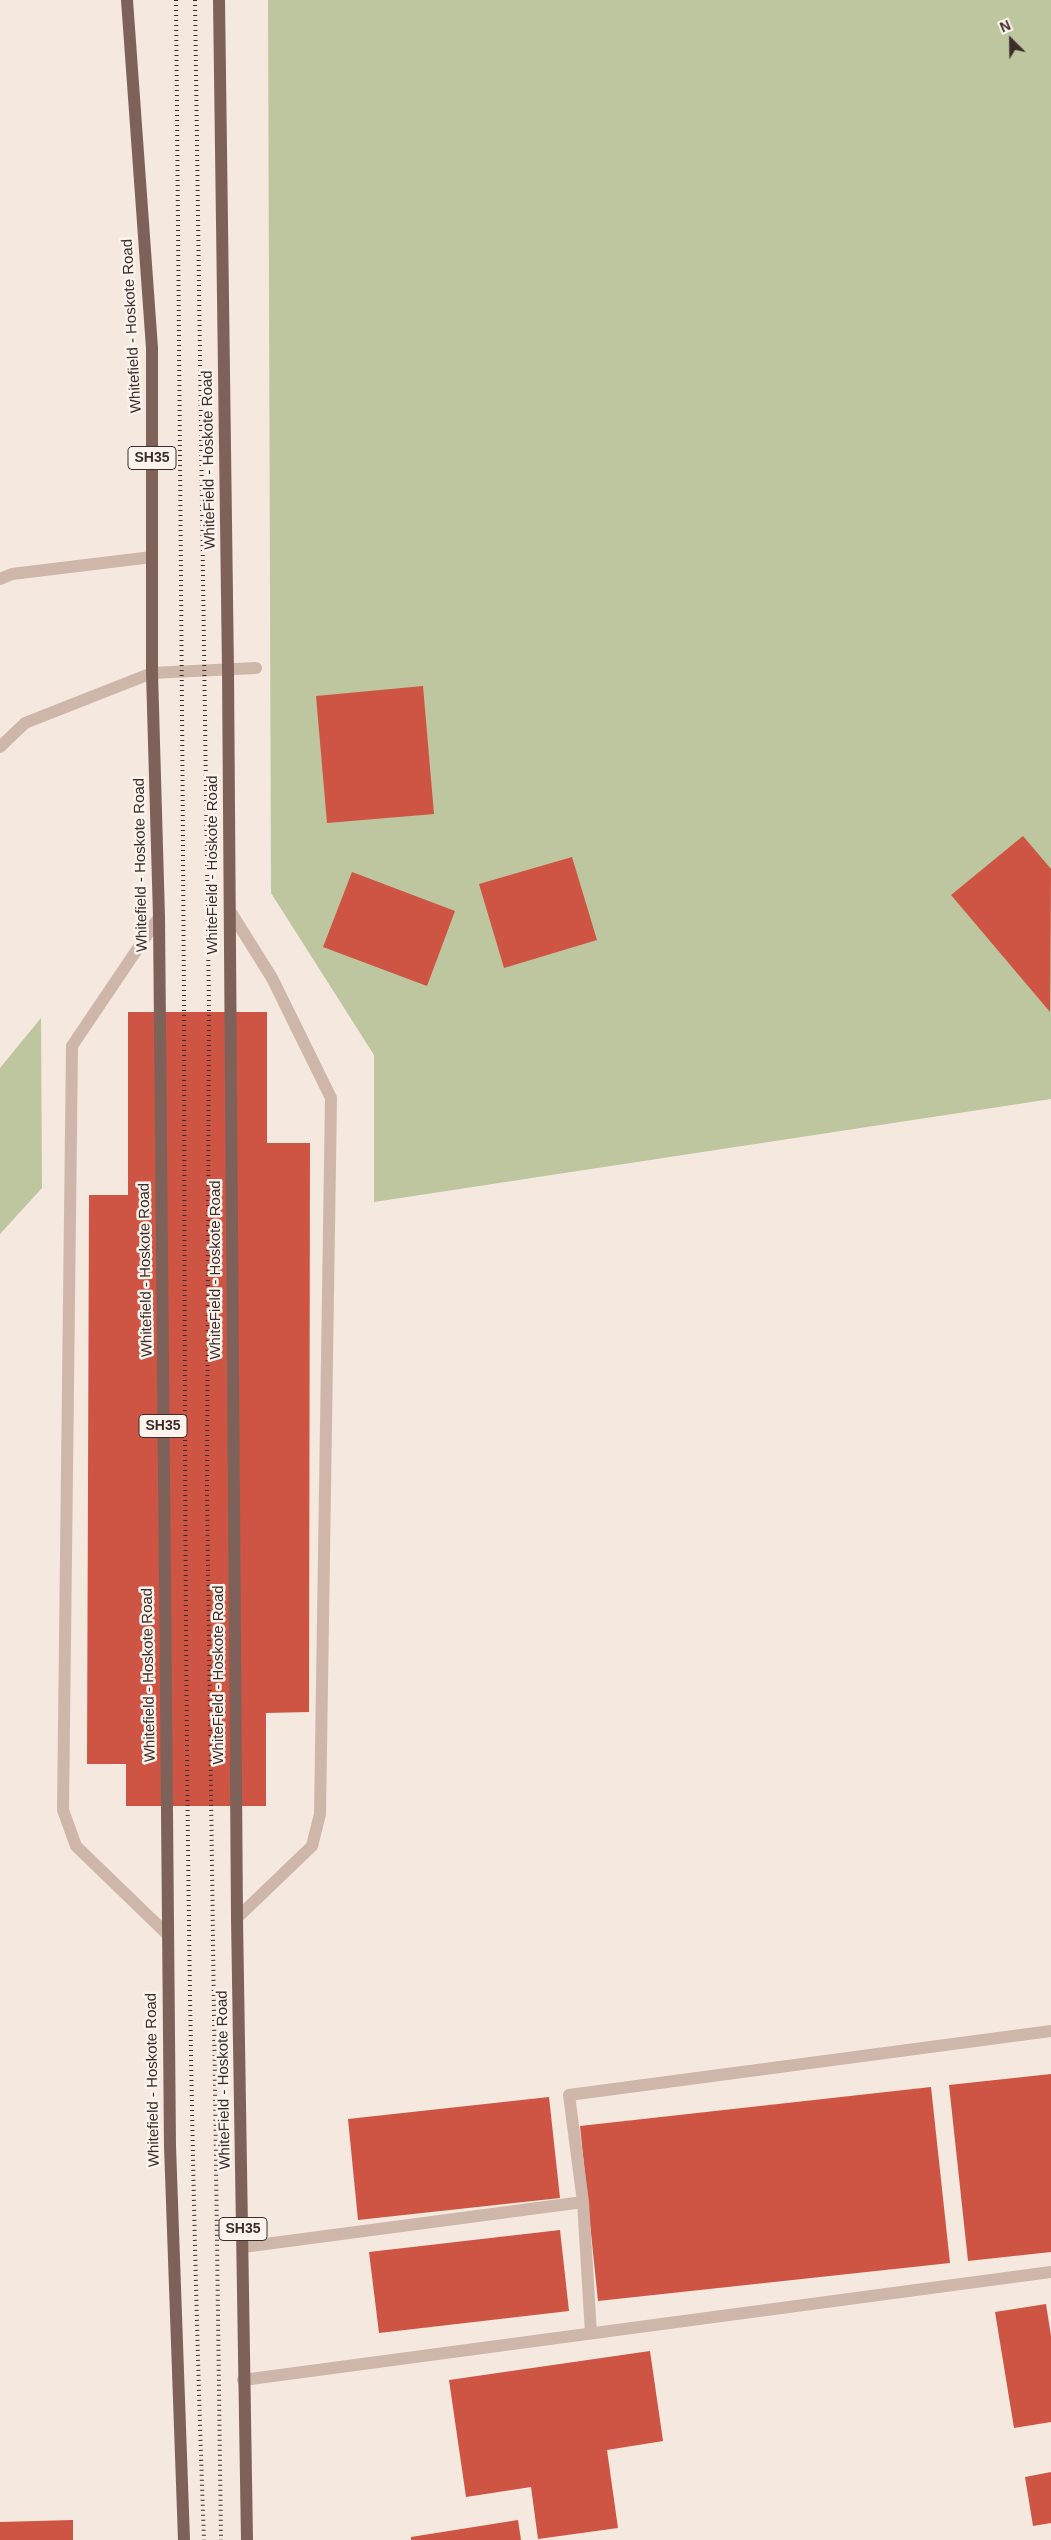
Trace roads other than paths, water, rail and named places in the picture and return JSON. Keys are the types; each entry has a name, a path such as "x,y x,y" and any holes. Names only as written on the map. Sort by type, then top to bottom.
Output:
{"main road":[{"name":"Whitefield - Hoskote Road","path":"127,0 152,348 152,673 159,916 172,2248 184,2540"},
{"name":"WhiteField - Hoskote Road","path":"219,0 228,670 237,1918 244,2247 243,2380 247,2540"}],"street":[{"path":"0,579 12,574 152,557"},
{"path":"0,747 25,723 152,673 256,668"},
{"path":"230,911 272,978 331,1098 320,1814 312,1846 237,1918"},
{"path":"159,916 72,1046 63,1810 76,1846 168,1935"},
{"path":"591,2333 583,2202 569,2096 1051,2031"},
{"path":"244,2247 583,2202"},
{"path":"243,2380 1051,2272"}],"railway":[{"path":"176,0 184,1008 187,1774 193,2157 204,2540"},
{"path":"195,0 209,1007 207,1491 221,2540"}]}
